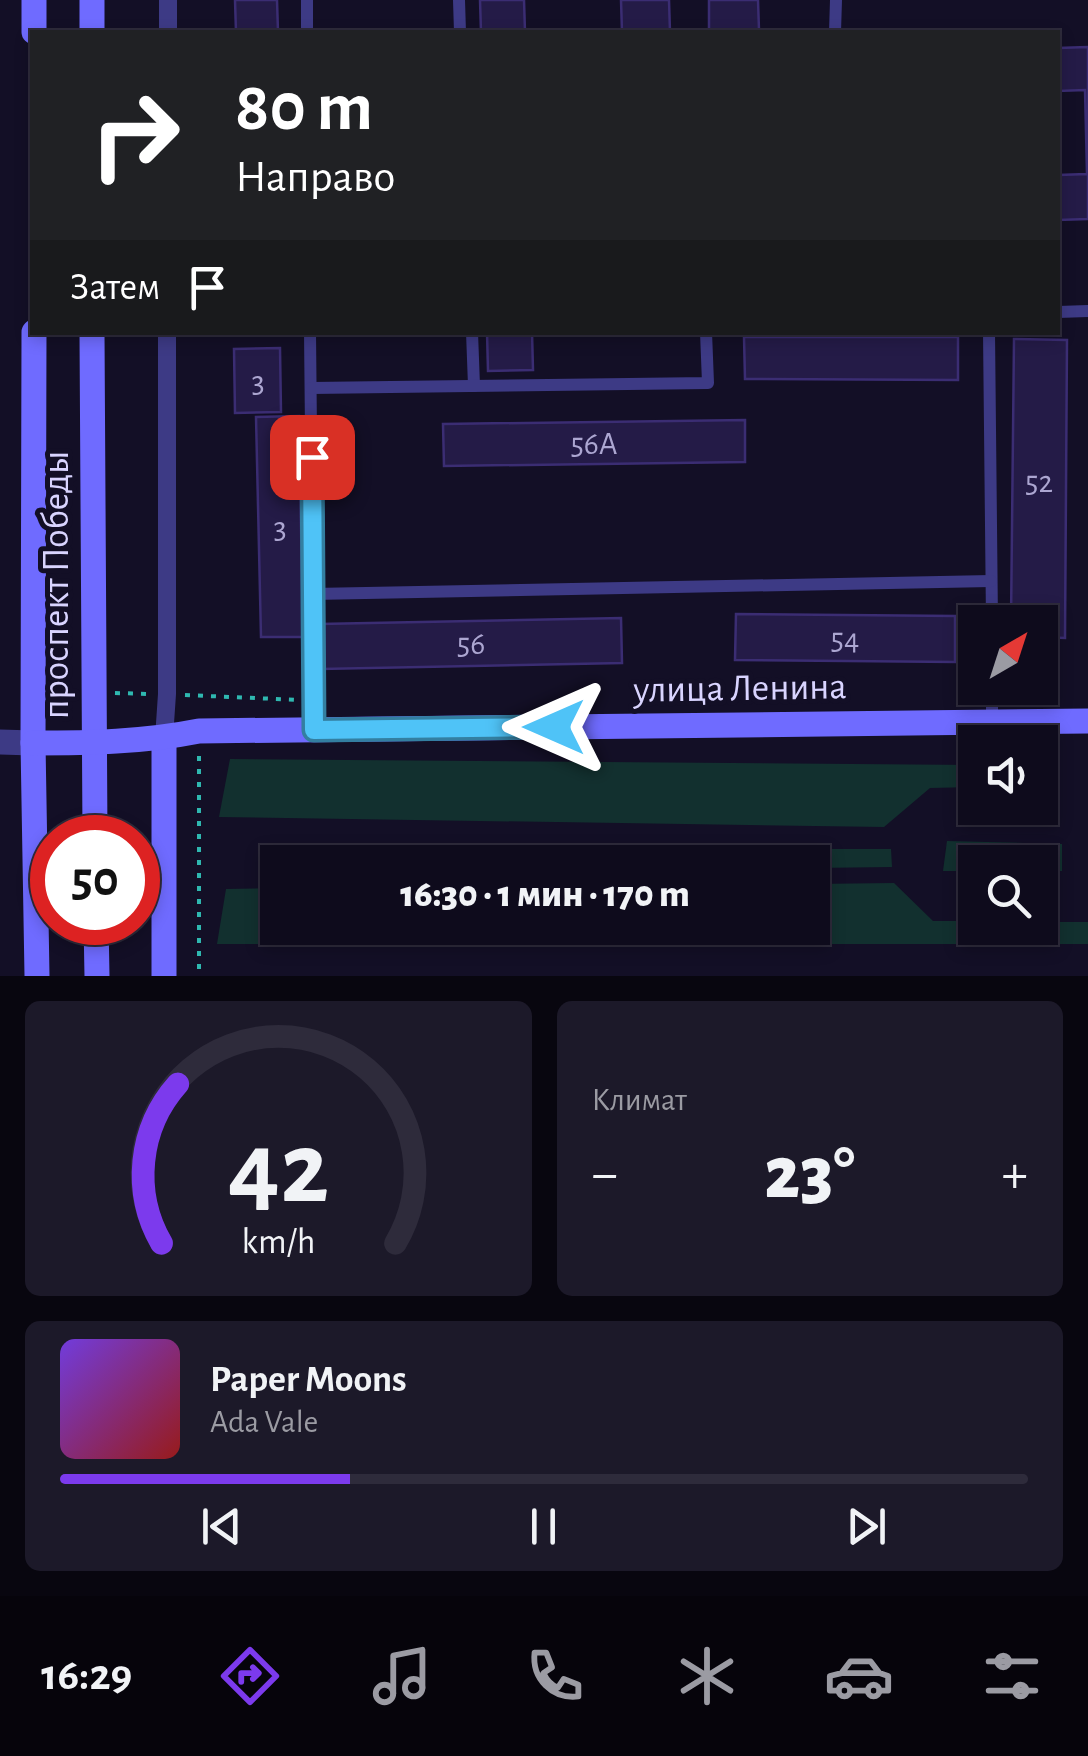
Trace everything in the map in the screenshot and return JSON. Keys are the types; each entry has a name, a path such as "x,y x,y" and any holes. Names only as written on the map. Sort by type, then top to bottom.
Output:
{"main road":[{"path":"34,0 34,30"},
{"path":"92,0 92,30"},
{"name":"проспект Победы","path":"34,335 37,976"},
{"name":"проспект Победы","path":"92,335 94,815"},
{"name":"улица Ленина","path":"33,743 164,738 199,731 1088,721"},
{"path":"164,738 164,976"},
{"path":"96,945 97,976"}],"street":[{"path":"168,0 168,30"},
{"path":"164,738 168,335"},
{"path":"0,742 33,743"}],"lane":[{"path":"306,0 307,30"},
{"path":"459,0 460,30"},
{"path":"835,30 836,0"},
{"path":"1060,312 1088,311"},
{"path":"310,335 314,730"},
{"path":"472,335 474,386"},
{"path":"311,388 708,383 706,335"},
{"path":"989,335 992,605"},
{"path":"313,594 991,581"},
{"path":"992,705 992,722"}],"path":[{"path":"199,731 199,976"}],"green space":[{"path":"230,759 958,765 958,787 930,788 884,827 219,817"},
{"path":"947,841 1062,844 1062,871 1058,871 1058,845 958,845 958,871 943,871"},
{"path":"830,849 891,849 892,867 830,868"},
{"path":"894,883 933,921 958,921 958,944 830,944 830,884"},
{"path":"260,888 260,944 217,944 226,889"},
{"path":"1058,922 1088,922 1088,944 1058,944"}],"building":[{"path":"235,0 277,0 278,30 236,30"},
{"path":"480,0 524,0 525,30 481,30"},
{"path":"621,0 669,0 670,30 622,30"},
{"path":"709,0 758,0 759,30 709,30"},
{"path":"1088,47 1088,219 1060,220 1060,175 1087,174 1085,90 1060,91 1060,48"},
{"path":"487,335 532,335 533,370 488,371"},
{"path":"744,337 958,337 958,380 745,379"},
{"path":"1014,339 1067,340 1065,638 1058,638 1058,605 1011,605"},
{"path":"280,348 281,412 235,413 234,349"},
{"path":"299,416 303,637 261,637 256,417"},
{"path":"745,420 745,462 444,466 443,424"},
{"path":"736,614 955,616 955,662 735,660"},
{"path":"621,618 622,663 321,669 320,624"}],"route":[{"path":"312,457 314,730 554,727"}]}
